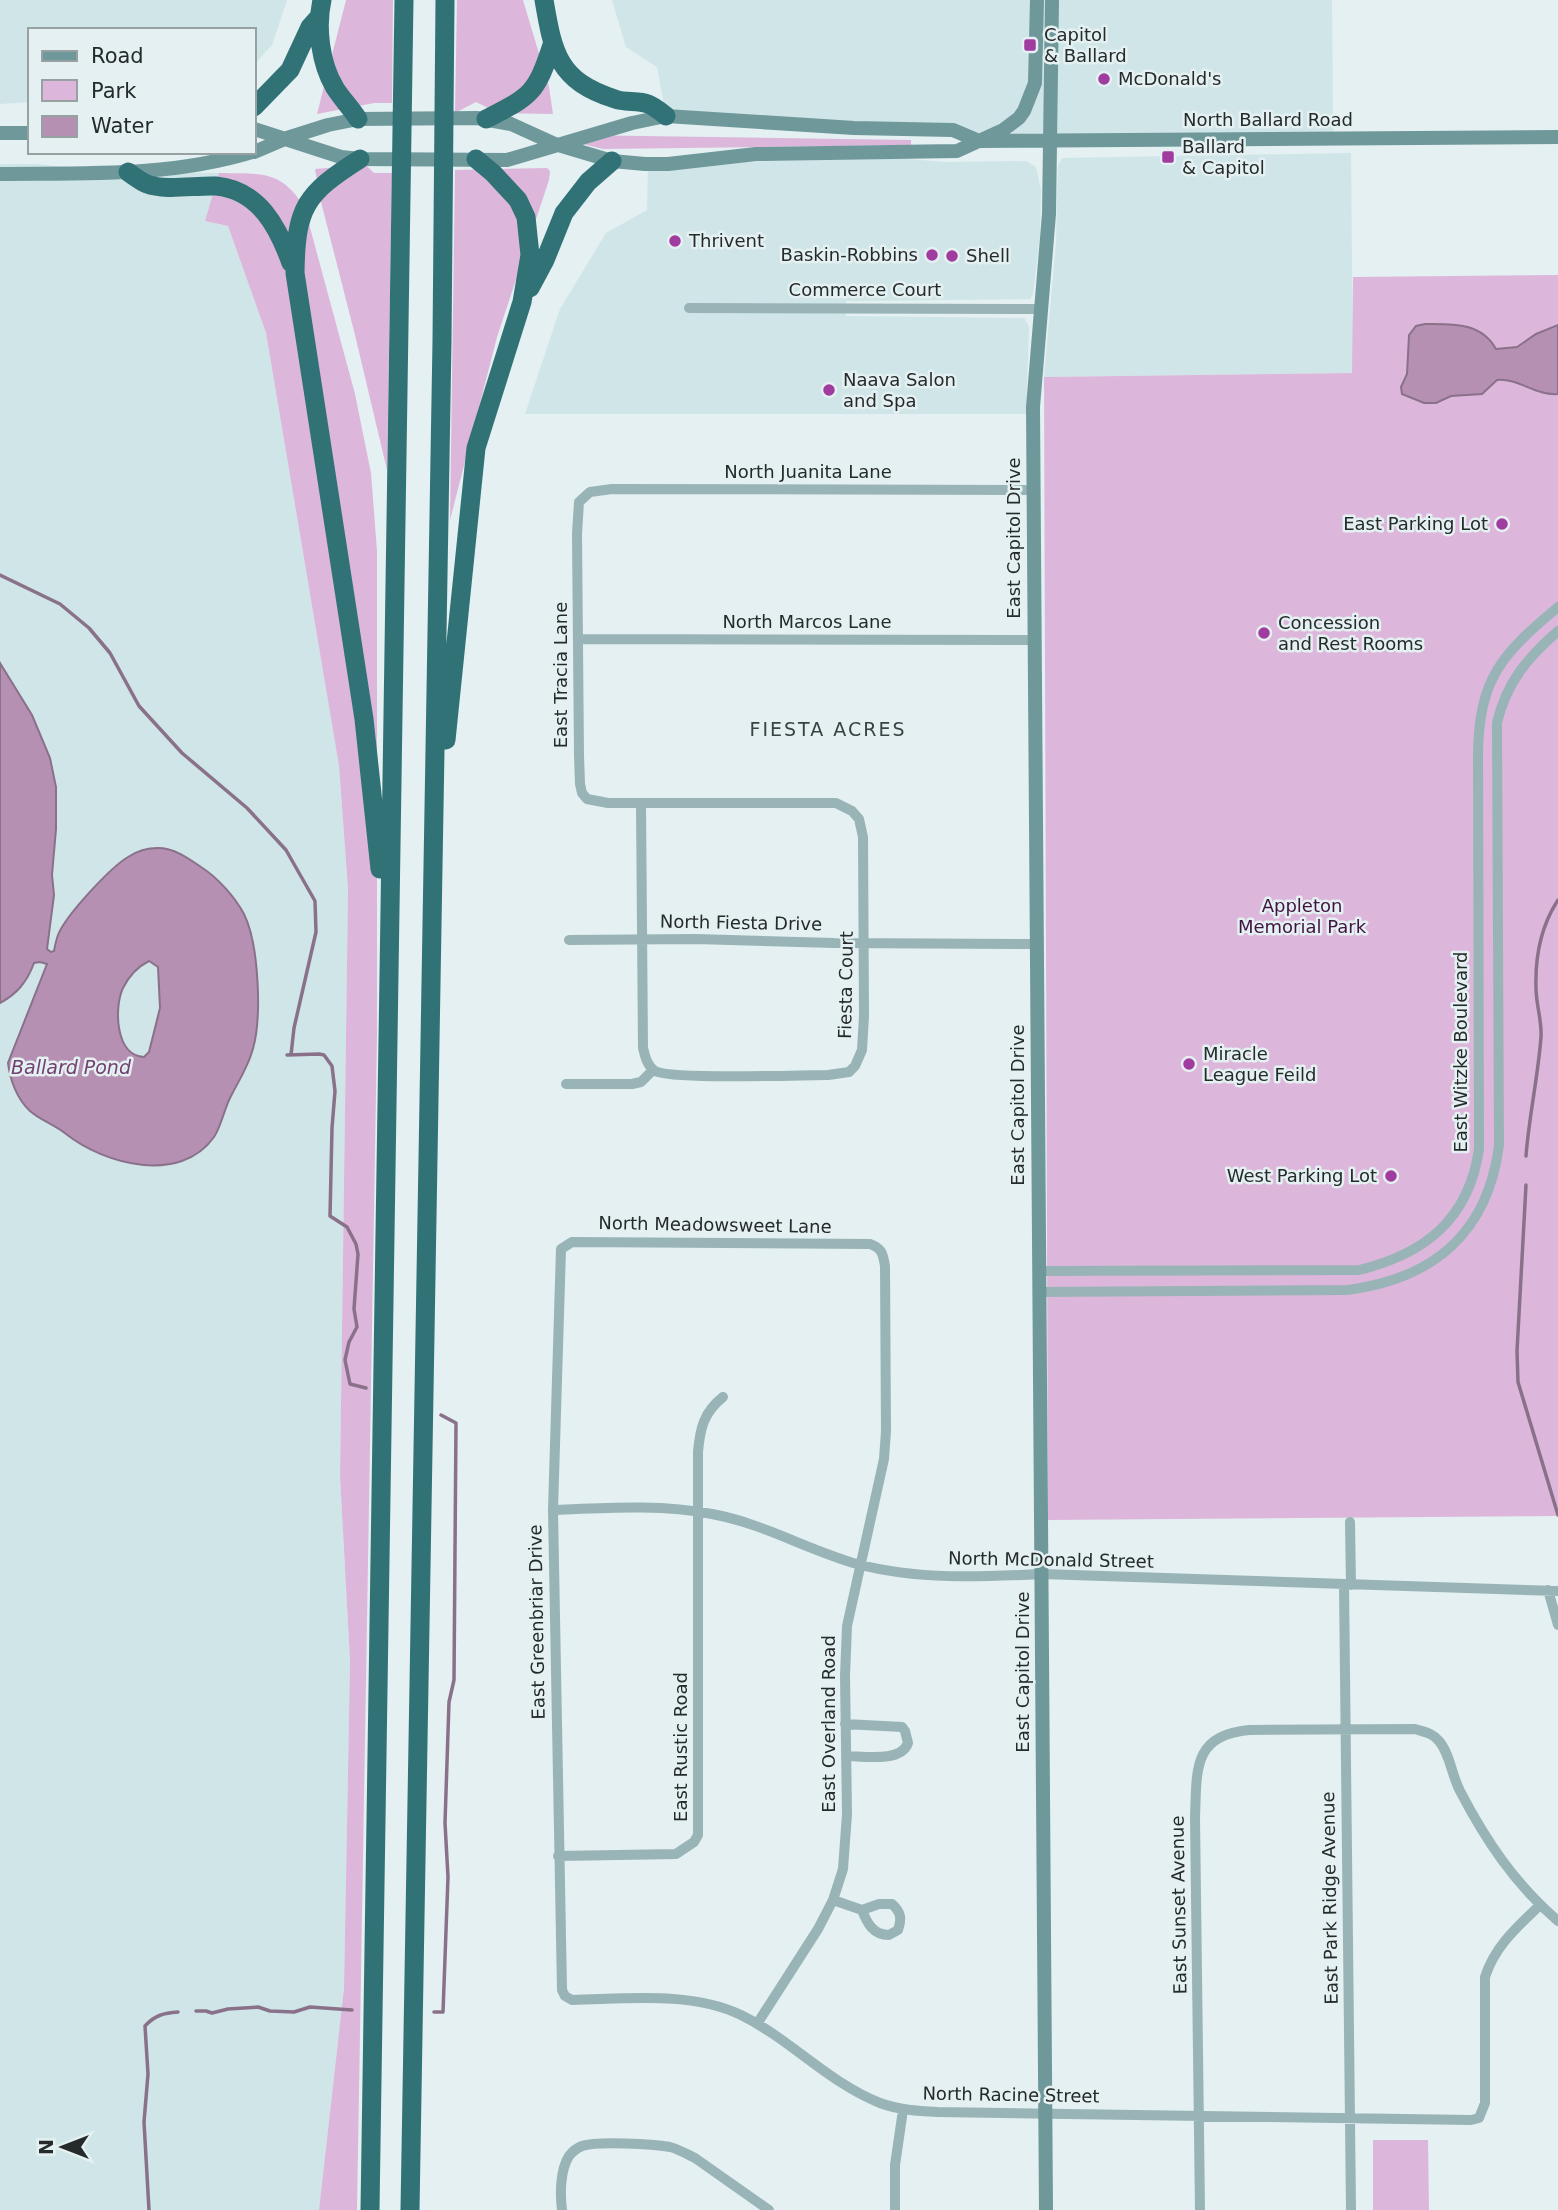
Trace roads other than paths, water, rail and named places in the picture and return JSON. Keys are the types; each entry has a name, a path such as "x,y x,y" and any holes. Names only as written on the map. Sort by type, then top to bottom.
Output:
{"highway":[{"path":"370,2210 404,0"},
{"path":"410,2210 445,0"},
{"path":"544,0 552,45 563,66 572,76 597,92 616,100 647,103 666,116"},
{"path":"256,105 290,70 320,9"},
{"path":"320,9 323,56 329,76 336,89 366,119"},
{"path":"481,118 520,101 532,91 552,45"},
{"path":"367,159 329,179 305,205 297,229 295,273 364,719 379,850 381,948 389,984"},
{"path":"433,852 443,798 444,755 476,448 522,302 530,255 526,216 510,190 475,159"},
{"path":"522,302 545,261 564,213 582,189 612,161"},
{"path":"128,173 148,185 216,186 237,191 257,204 276,226 295,273"}],"main road":[{"path":"979,141 1012,124 1021,116 1030,99 1035,83 1037,0"},
{"name":"East Capitol Drive","path":"1045,2210 1032,407 1049,214 1052,0"},
{"name":"North Ballard Road","path":"256,130 341,157 367,159 514,159 555,144 666,116 858,128 953,130 979,141 1558,137"},
{"name":"North Ballard Road","path":"256,151 328,125 366,119 481,118 511,124 555,144 612,161 668,164 756,154 957,151 979,141"},
{"path":"0,133 28,133"},
{"name":"North Ballard Road","path":"0,174 128,173 191,167 245,154"}],"street":[{"name":"Commerce Court","path":"689,308 1041,309"},
{"name":"North Juanita Lane","path":"584,496 599,489 1033,490"},
{"name":"East Tracia Lane","path":"584,496 579,502 578,522 579,756 582,793 594,802 641,804"},
{"name":"East Witzke Boulevard","path":"1038,1271 1359,1270 1406,1256 1431,1239 1452,1218 1474,1177 1479,1149 1478,754 1481,712 1488,687 1500,663 1517,643 1558,607"},
{"name":"East Witzke Boulevard","path":"1039,1292 1347,1290 1378,1286 1415,1272 1460,1238 1486,1196 1499,1145 1497,723 1506,694 1519,670 1558,631"},
{"name":"North Marcos Lane","path":"579,639 1035,640"},
{"name":"Fiesta Court","path":"641,804 836,803 852,810 859,819 863,837 862,1050 855,1066 849,1072 828,1074 702,1075 663,1074 653,1070"},
{"path":"566,1084 632,1084 641,1082 653,1070 643,1048 641,804"},
{"name":"North Fiesta Drive","path":"569,940 1037,944"},
{"name":"North Meadowsweet Lane","path":"561,1249 572,1242 586,1241 870,1244"},
{"name":"East Overland Road","path":"757,2024 818,1929 833,1900 845,1856 845,1639 859,1564 884,1459 886,1431 885,1266 881,1250 870,1244"},
{"name":"East Greenbriar Drive","path":"561,1249 553,1510 558,1856 564,1995"},
{"name":"East Rustic Road","path":"558,1856 668,1855 685,1850 698,1835 698,1452 702,1423 708,1412 723,1397"},
{"name":"North McDonald Street","path":"553,1510 631,1508 698,1511 741,1522 859,1564 923,1574 1042,1574 1553,1590"},
{"name":"East Park Ridge Avenue","path":"1350,1522 1346,1729 1351,2210"},
{"path":"1553,1590 1558,1625"},
{"path":"845,1724 902,1727 908,1743 903,1752 893,1755 846,1756"},
{"name":"East Sunset Avenue","path":"1200,2210 1195,1817 1199,1762 1213,1740 1232,1731 1415,1729 1431,1734 1440,1742 1456,1784 1478,1826 1513,1877 1558,1921"},
{"path":"833,1900 862,1910"},
{"name":"North Racine Street","path":"564,1995 572,2000 658,1999 700,2002 730,2011 757,2024 859,2092 881,2104 903,2109 938,2112 1471,2120 1479,2118 1483,2111 1486,2086 1485,1977 1498,1948 1539,1905"},
{"path":"895,2210 895,2165 903,2109"},
{"path":"562,2210 562,2183 568,2158 575,2150 583,2146 641,2145 670,2147 695,2158 769,2210"}],"water":[{"path":"1456,325 1474,329 1490,340 1496,349 1517,347 1536,334 1558,325 1558,394 1497,380 1482,394 1451,396 1436,403 1424,403 1402,394 1401,387 1407,374 1409,335 1416,326"},
{"name":"Ballard Pond","path":"0,663 32,715 50,758 56,787 52,875 54,895 47,949 54,951 58,935 70,916 120,863 143,850 170,850 186,857 213,876 231,894 244,914 253,944 258,1004 251,1055 214,1137 199,1152 182,1161 141,1165 100,1154 82,1145 34,1114 18,1095 8,1063 47,964 34,963 21,987 0,1003","holes":["149,961 158,967 160,1008 149,1052 144,1057 134,1055 122,1040 119,1029 120,996 128,980 141,966"]}],"waterway":[{"path":"0,575 60,604 89,628 110,653 139,706 182,753 247,808 286,850 315,901 316,932 294,1028 291,1055"},
{"path":"1526,1156 1541,1037 1536,988 1538,953 1547,920 1558,900"},
{"path":"287,1055 324,1055 332,1066 335,1091 330,1216 347,1227 358,1254 354,1309 357,1327 349,1342 345,1360 350,1384 366,1388"},
{"path":"1526,1185 1517,1351 1518,1382 1558,1515"},
{"path":"434,2012 443,2012 448,1877 445,1823 449,1702 454,1680 456,1423 441,1415"},
{"path":"196,2011 212,2013 258,2007 270,2011 294,2012 310,2007 352,2010"},
{"path":"149,2210 144,2122 148,2074 145,2026 160,2015 178,2012"}],"place":[{"name":"Capitol & Ballard","path":"1030,45"},
{"name":"McDonald's","path":"1104,79"},
{"name":"Ballard & Capitol","path":"1168,157"},
{"name":"Thrivent","path":"675,241"},
{"name":"Baskin-Robbins","path":"932,255"},
{"name":"Shell","path":"952,256"},
{"name":"Naava Salon and Spa","path":"829,390"},
{"name":"East Parking Lot","path":"1502,524"},
{"name":"Concession and Rest Rooms","path":"1264,633"},
{"name":"Miracle League Feild","path":"1189,1064"},
{"name":"West Parking Lot","path":"1391,1176"}],"district":[{"name":"FIESTA ACRES","path":"828,729"}],"park label":[{"name":"Appleton Memorial Park","path":"1302,916"}]}
